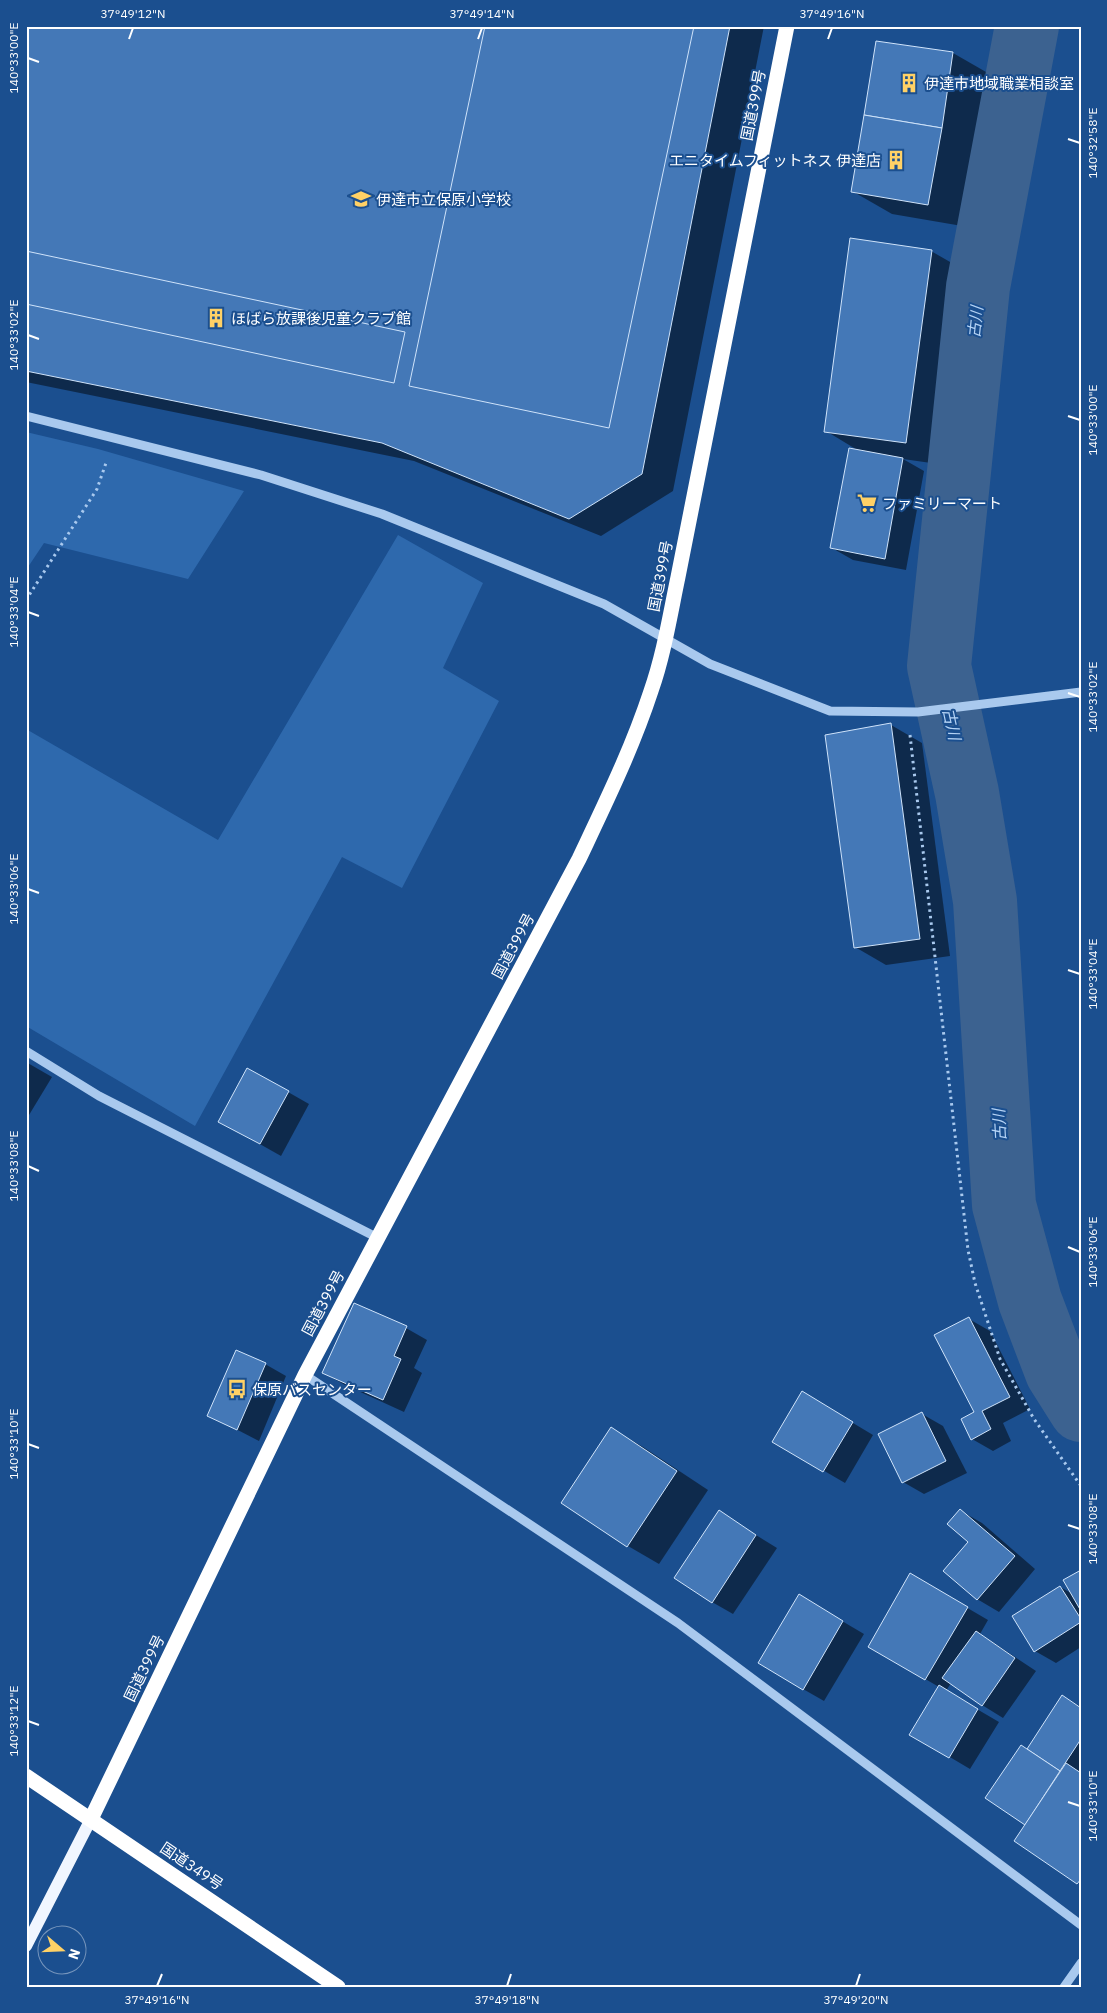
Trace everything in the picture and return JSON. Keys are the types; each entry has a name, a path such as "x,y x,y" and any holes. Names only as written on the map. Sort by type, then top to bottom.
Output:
{"highway":[{"name":"国道399号","path":"91,1819 305,1375 591,834 615,784 652,691 665,639 787,26"},
{"name":"国道349号","path":"26,1776 338,1987"}],"main road":[{"path":"26,1946 91,1819"}],"street":[{"path":"26,416 261,475 382,514 604,604 710,664 830,711 918,712 1081,692"},
{"path":"26,1051 100,1096 378,1238"},
{"path":"305,1375 678,1623 1081,1925"},
{"path":"1064,1987 1081,1963"}],"path":[{"path":"26,600 97,488 115,438"},
{"path":"908,712 968,1250 975,1283 1000,1359 1034,1418 1081,1486"}],"shaded area":[{"path":"26,432 98,449 244,491 188,579 44,543 26,570"},
{"path":"398,535 483,583 443,668 499,701 402,888 342,857 195,1126 26,1026 26,729 218,840"}],"building":[{"name":"伊達市立保原小学校","path":"26,26 730,26 642,474 569,519 382,443 26,371"},
{"name":"伊達市立保原小学校","path":"485,26 694,26 609,428 409,386"},
{"name":"伊達市地域職業相談室","path":"876,41 953,52 942,128 864,115"},
{"name":"エニタイムフィットネス 伊達店","path":"864,115 942,128 928,205 851,192"},
{"path":"850,238 932,250 906,443 824,432"},
{"name":"ほばら放課後児童クラブ館","path":"26,251 405,332 394,383 26,304"},
{"name":"ファミリーマート","path":"849,448 903,458 885,559 830,548"},
{"path":"891,723 920,939 854,948 825,735"},
{"path":"247,1068 289,1091 260,1144 218,1122"},
{"path":"354,1303 407,1326 394,1356 401,1359 383,1400 322,1373"},
{"path":"969,1317 1010,1397 982,1411 991,1429 971,1440 961,1419 974,1412 934,1335"},
{"name":"保原バスセンター","path":"236,1350 266,1363 237,1430 207,1416"},
{"path":"802,1391 853,1422 823,1472 772,1442"},
{"path":"922,1412 946,1461 902,1483 878,1434"},
{"path":"611,1427 677,1471 627,1547 561,1503"},
{"path":"960,1509 1015,1556 977,1600 943,1571 968,1542 947,1524"},
{"path":"719,1510 756,1535 712,1603 674,1578"},
{"path":"1081,1570 1081,1611 1063,1580"},
{"path":"910,1573 968,1607 925,1680 868,1647"},
{"path":"1060,1586 1081,1619 1081,1622 1034,1652 1012,1616"},
{"path":"799,1594 843,1621 803,1690 758,1663"},
{"path":"976,1631 1015,1658 982,1706 942,1678"},
{"path":"939,1685 978,1709 949,1758 909,1735"},
{"path":"1062,1695 1081,1708 1081,1739 1060,1771 1027,1749"},
{"path":"1021,1745 1060,1771 1025,1825 985,1798"},
{"path":"1066,1763 1081,1773 1081,1879 1077,1884 1014,1841"}],"waterway":[{"name":"古川","path":"1027,26 978,287 939,666 967,793 985,901 1004,1205 1030,1301 1057,1372 1081,1410"}],"place":[{"name":"伊達市地域職業相談室","path":"909,83"},
{"name":"エニタイムフィットネス 伊達店","path":"896,160"},
{"name":"伊達市立保原小学校","path":"361,199"},
{"name":"ほばら放課後児童クラブ館","path":"216,318"},
{"name":"ファミリーマート","path":"867,503"},
{"name":"保原バスセンター","path":"237,1389"}]}
